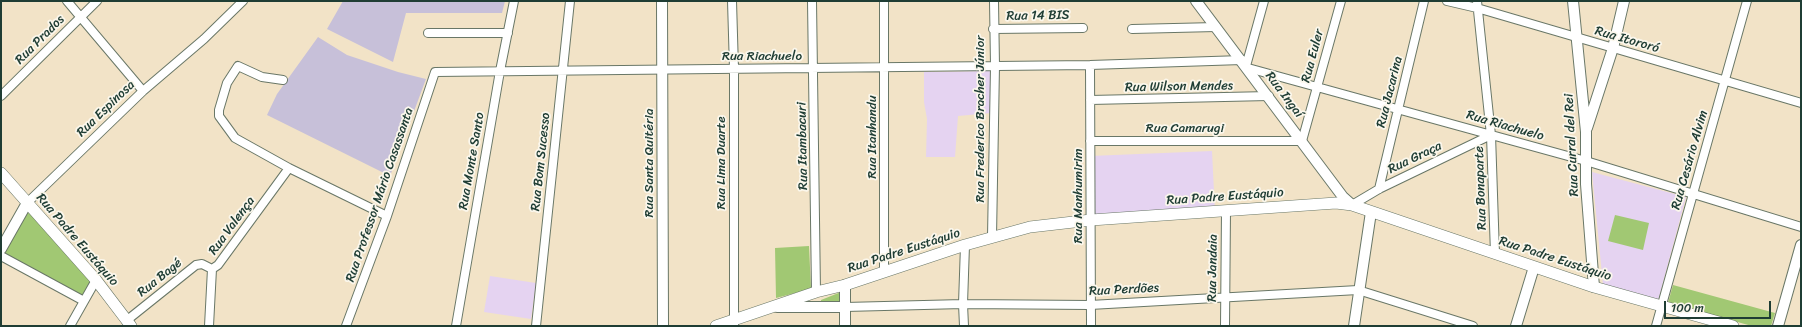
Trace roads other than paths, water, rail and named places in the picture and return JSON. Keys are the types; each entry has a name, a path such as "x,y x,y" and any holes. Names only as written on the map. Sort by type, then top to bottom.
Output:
{"main road":[{"name":"Rua Padre Eustáquio","path":"1,173 96,280 128,324"},
{"name":"Rua Padre Eustáquio","path":"716,326 734,323 771,307 816,292 846,285 965,245 1030,228 1091,220 1336,203 1352,205 1534,268 1594,287 1733,326"}],"street":[{"path":"67,1 143,91"},
{"name":"Rua Prados","path":"1,96 97,1"},
{"name":"Rua Espinosa","path":"1,249 27,203 143,91 204,39 242,1"},
{"name":"Rua Monte Santo","path":"456,326 500,71 514,1"},
{"name":"Rua Bom Sucesso","path":"536,326 570,1"},
{"name":"Rua Santa Quitéria","path":"662,1 663,326"},
{"name":"Rua Lima Duarte","path":"732,1 734,69 734,323"},
{"name":"Rua Itambacuri","path":"812,1 816,292"},
{"name":"Rua Itanhandu","path":"884,1 884,272"},
{"name":"Rua Frederico Bracher Júnior","path":"992,237 995,66 993,29 994,1"},
{"name":"Rua Ingaí","path":"1196,1 1212,27 1245,65 1344,197 1352,205"},
{"path":"1090,65 1245,65 1264,1"},
{"name":"Rua Euler","path":"1302,141 1341,1"},
{"name":"Rua Jacarina","path":"1379,189 1424,1"},
{"name":"Rua Itororó","path":"1447,1 1477,5 1577,38 1801,103"},
{"name":"Rua Curral del Rei","path":"1574,1 1586,132 1586,161 1594,287"},
{"path":"1586,132 1613,48 1624,1"},
{"name":"Rua Cesário Alvim","path":"1656,326 1747,1"},
{"name":"Rua Bonaparte","path":"1477,5 1491,135 1495,254"},
{"path":"1132,29 1212,27"},
{"name":"Rua 14 BIS","path":"993,29 1083,28"},
{"path":"428,33 508,33"},
{"name":"Rua Riachuelo","path":"435,72 1090,65"},
{"name":"Rua Manhumirim","path":"1090,65 1091,326"},
{"name":"Rua Riachuelo","path":"1245,65 1270,74 1586,161 1801,227"},
{"path":"283,80 262,77 238,66 228,83 219,110 219,116 235,138 289,168 387,216"},
{"name":"Rua Professor Mário Casassanta","path":"346,326 387,216 435,72"},
{"path":"1260,85 1270,74"},
{"name":"Rua Wilson Mendes","path":"1090,100 1269,96"},
{"path":"1279,142 1286,134 1288,123"},
{"name":"Rua Graça","path":"1352,205 1379,189 1491,135"},
{"name":"Rua Camarugi","path":"1090,141 1302,141"},
{"name":"Rua Valença","path":"209,326 212,269 218,265 289,168"},
{"name":"Rua Jandaia","path":"1225,326 1226,211"},
{"path":"1354,326 1358,290 1371,212"},
{"path":"964,326 963,304 965,245"},
{"path":"1778,326 1801,245"},
{"path":"1,256 84,301"},
{"name":"Rua Bagé","path":"128,324 196,265 202,264 212,269"},
{"path":"1516,326 1534,268"},
{"path":"70,326 96,280"},
{"path":"845,326 846,285"},
{"name":"Rua Perdões","path":"771,307 963,304 1090,305 1358,290 1473,326"}]}
